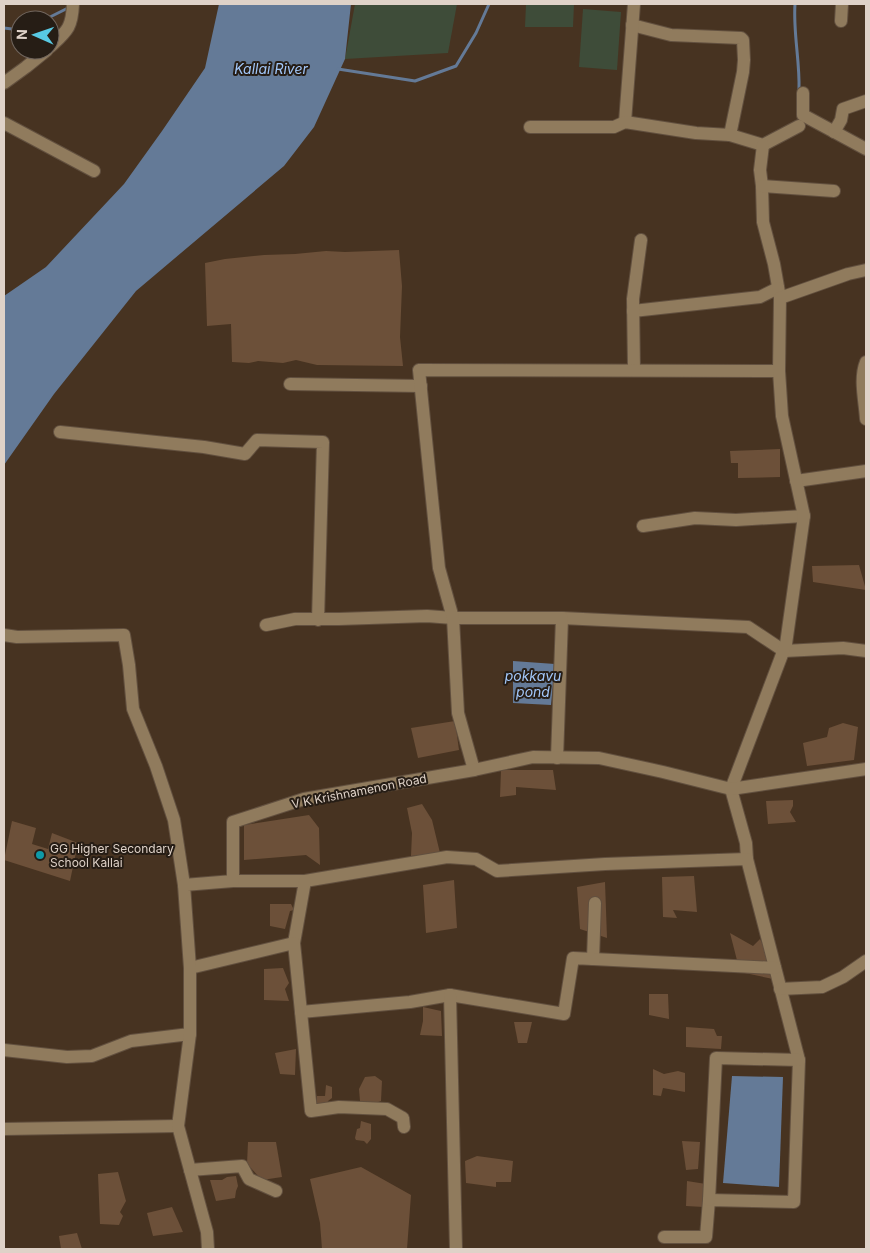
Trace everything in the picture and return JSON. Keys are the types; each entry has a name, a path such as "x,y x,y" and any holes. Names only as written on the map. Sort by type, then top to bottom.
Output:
{"street":[{"path":"60,38 68,31 72,21 73,4"},
{"path":"625,122 634,4"},
{"path":"840,21 842,4"},
{"path":"632,25 671,35 741,38 743,40 743,72 730,135"},
{"path":"4,83 35,60"},
{"path":"803,93 803,115 866,149"},
{"path":"834,132 841,120 843,109 866,101"},
{"path":"530,127 614,127 625,122 696,133 730,135 763,145 799,126"},
{"path":"4,123 94,171"},
{"path":"709,1200 794,1202 799,1060 747,859 746,843 730,789 786,644 804,516 782,416 779,371 779,293 763,222 760,170 763,145"},
{"path":"762,186 834,191"},
{"path":"634,370 633,299 641,240"},
{"path":"633,311 760,297 866,270"},
{"path":"866,362 863,369 863,381 866,419"},
{"path":"474,770 458,714 453,618 440,568 419,370 779,371"},
{"path":"290,384 421,386"},
{"path":"60,432 204,447 245,454 258,440 323,442 318,620"},
{"path":"796,481 866,472"},
{"path":"643,526 695,518 736,520 804,516"},
{"path":"266,625 295,619 318,620 427,616 453,618 562,618 748,627 784,651 843,648 866,652"},
{"path":"557,758 562,618"},
{"path":"4,635 17,637 124,635 133,709 156,766 174,820 184,885 190,968 190,1034 178,1126 207,1232 208,1249"},
{"name":"V K Krishnamenon Road","path":"233,880 233,822 304,799 474,770 533,757 599,758 730,789 866,769"},
{"path":"184,885 233,880 304,881 447,856 476,859 496,872 605,864 747,859"},
{"path":"304,881 294,943 312,1111 339,1108 387,1109 403,1118 404,1127"},
{"path":"593,959 595,902"},
{"path":"190,968 294,943"},
{"path":"301,1012 410,1002 450,995 564,1014 573,958 775,968"},
{"path":"780,989 822,987 843,977 866,961"},
{"path":"450,995 456,1249"},
{"path":"4,1050 66,1057 92,1056 131,1041 190,1034"},
{"path":"664,1237 706,1237 716,1058 799,1060"},
{"path":"4,1129 178,1126"},
{"path":"190,1170 242,1166 249,1179 276,1191"}],"green space":[{"path":"355,4 457,4 448,53 345,59"},
{"path":"526,4 574,4 573,27 525,27"},
{"path":"583,9 621,12 617,70 579,67"}],"water":[{"name":"Kallai River","path":"219,4 351,4 345,59 314,127 284,166 136,291 54,394 4,465 4,296 46,267 124,184 205,68"},
{"name":"pokkavu pond","path":"513,661 555,664 551,705 513,703"},
{"path":"732,1076 783,1077 779,1187 723,1183"}],"building":[{"path":"399,250 402,286 400,337 403,366 317,365 296,360 283,363 258,361 249,363 232,362 231,324 207,326 205,263 264,255 326,251"},
{"path":"780,449 780,477 738,478 738,463 731,463 730,451"},
{"path":"859,565 866,590 813,582 812,566"},
{"path":"455,721 459,750 418,758 411,728"},
{"path":"843,723 858,727 854,760 807,766 803,743 827,737 829,728"},
{"path":"501,770 553,770 556,790 516,787 516,795 500,797"},
{"path":"793,800 790,812 796,822 768,824 766,801"},
{"path":"422,804 432,820 440,853 411,856 412,833 407,808"},
{"path":"309,815 319,828 320,865 306,855 244,860 244,825"},
{"name":"GG Higher Secondary School Kallai","path":"12,821 36,828 32,844 48,849 52,833 78,843 70,881 4,860"},
{"path":"694,876 697,912 673,910 677,918 663,917 662,877"},
{"path":"454,880 457,928 426,933 423,885"},
{"path":"605,882 607,938 580,929 577,887"},
{"path":"270,904 291,904 294,910 290,911 285,929 270,926"},
{"path":"730,933 753,946 760,939 767,952 773,979 740,972"},
{"path":"283,968 289,983 285,989 289,1001 264,1000 264,969"},
{"path":"649,994 668,994 669,1019 649,1015"},
{"path":"423,1007 441,1011 442,1036 420,1035"},
{"path":"514,1022 532,1022 527,1043 518,1043"},
{"path":"686,1027 714,1029 717,1036 722,1036 721,1049 686,1047"},
{"path":"296,1049 295,1075 280,1074 275,1053"},
{"path":"653,1069 664,1074 678,1071 685,1073 685,1092 663,1088 661,1096 653,1095"},
{"path":"375,1076 382,1081 381,1101 367,1106 360,1101 359,1089 365,1077"},
{"path":"326,1085 332,1087 332,1098 327,1104 317,1104 317,1096 325,1096"},
{"path":"361,1121 371,1124 371,1139 367,1144 355,1138"},
{"path":"682,1141 700,1142 698,1169 686,1170"},
{"path":"248,1142 276,1142 282,1177 262,1180 247,1164"},
{"path":"477,1156 513,1161 511,1182 496,1182 496,1187 466,1183 465,1161"},
{"path":"361,1167 411,1195 407,1249 322,1249 320,1223 310,1179"},
{"path":"118,1172 126,1201 120,1212 123,1216 119,1225 100,1224 98,1174"},
{"path":"236,1176 238,1186 235,1198 216,1201 210,1180 222,1180 227,1177"},
{"path":"687,1181 706,1184 704,1207 686,1206"},
{"path":"172,1207 183,1232 153,1236 147,1213"},
{"path":"77,1233 82,1249 61,1249 59,1236"}],"waterway":[{"path":"338,69 415,81 456,66 476,33 489,4"},
{"path":"795,4 799,90"},
{"path":"60,12 68,8"},
{"path":"4,28 10,29"}],"place":[{"name":"GG Higher Secondary School Kallai","path":"40,855"}]}
